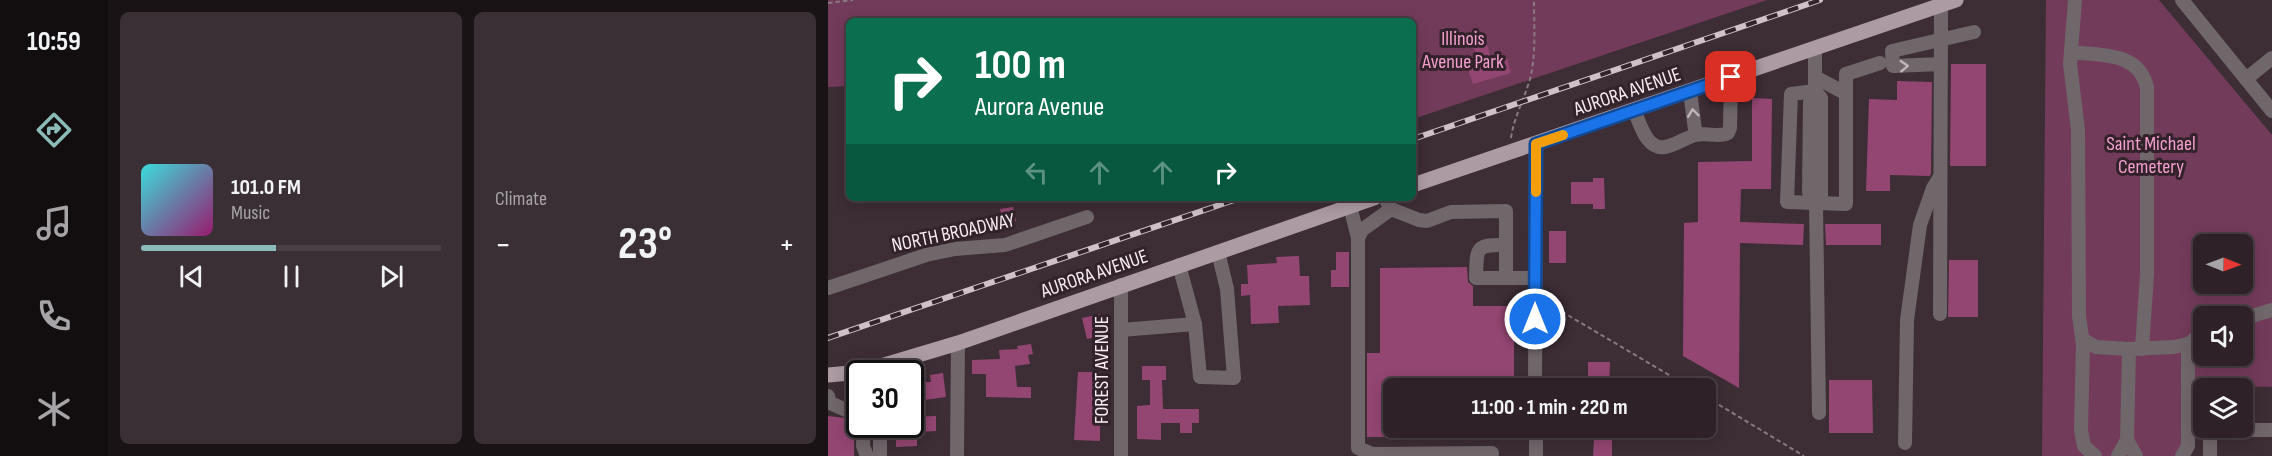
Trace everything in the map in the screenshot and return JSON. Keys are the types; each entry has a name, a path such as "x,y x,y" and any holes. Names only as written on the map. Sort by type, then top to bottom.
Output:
{"main road":[{"name":"AURORA AVENUE","path":"1416,184 1948,2"},
{"name":"AURORA AVENUE","path":"908,360 1365,201"},
{"name":"AURORA AVENUE","path":"831,377 846,375"}],"street":[{"path":"2075,0 2070,64 2078,130 2082,439 2087,450 2095,456"},
{"path":"2182,0 2272,111"},
{"path":"1940,314 1941,64 1942,38 1948,2"},
{"path":"1941,64 1893,66 1892,51 1974,32"},
{"path":"1815,48 1815,84 1810,102 1809,192 1816,203 1819,413"},
{"path":"2071,52 2130,61 2142,73 2147,87 2147,274 2135,349 2127,440 2118,456"},
{"path":"2246,78 2272,58"},
{"path":"1845,93 1815,84 1791,94 1787,202 1846,204 1846,74 1880,63"},
{"path":"1634,110 1650,142 1659,146 1665,147 1698,134 1723,136 1728,133 1731,77"},
{"path":"1690,91 1695,130 1698,134"},
{"path":"1535,378 1536,144"},
{"path":"1905,443 1907,320 1920,225 1933,188 1940,176"},
{"path":"1358,238 1362,230 1388,204 1419,220 1427,221 1451,212 1506,211 1506,278"},
{"path":"1350,206 1358,238 1358,448 1372,454 1492,453"},
{"name":"NORTH BROADWAY","path":"828,288 926,255 955,249 1005,245 1087,216"},
{"path":"1506,245 1489,244 1480,248 1477,254 1476,278 1535,278"},
{"path":"1179,265 1195,324 1200,377 1234,378 1227,289 1218,252"},
{"name":"FOREST AVENUE","path":"1121,285 1121,456"},
{"path":"2253,316 2272,310"},
{"path":"1121,330 1195,324"},
{"path":"2082,339 2096,347 2135,349 2174,347 2188,344 2193,340"},
{"path":"957,456 958,343"},
{"path":"2182,456 2188,446 2188,344"},
{"path":"828,396 830,404 846,410"},
{"path":"2210,456 2210,430 2272,430"},
{"path":"863,438 863,446 867,456"},
{"path":"880,438 880,456"},
{"path":"1536,438 1536,456"},
{"path":"2127,440 2136,456"}],"path":[{"path":"828,3 853,0"},
{"path":"1512,152 1513,125 1530,79 1533,63 1534,0"},
{"path":"1535,296 1673,378"},
{"path":"1716,403 1804,456"}],"green space":[{"name":"Illinois Avenue Park","path":"828,0 1767,0 1416,118 1416,18 846,18 846,86 828,87"},
{"name":"Saint Michael Cemetery","path":"2046,0 2159,0 2272,135 2272,387 2253,387 2253,378 2193,378 2191,456 2042,456"}],"building":[{"path":"1484,34 1492,62 1507,58 1511,73 1473,84 1468,69 1479,66 1471,38"},
{"path":"1951,64 1986,64 1986,166 1950,166"},
{"path":"1897,81 1932,82 1931,173 1930,176 1890,175 1890,191 1866,191 1869,99 1897,100"},
{"path":"1752,98 1772,99 1771,189 1741,189 1740,222 1804,224 1803,245 1740,243 1739,388 1683,356 1684,223 1698,222 1698,162 1752,161"},
{"path":"1593,178 1604,178 1605,209 1593,209 1593,204 1571,204 1571,182 1593,182"},
{"path":"1013,207 1016,221 1003,224 1000,209"},
{"path":"1825,224 1881,224 1881,245 1826,245"},
{"path":"1549,231 1566,231 1566,263 1549,263"},
{"path":"1336,252 1349,252 1349,287 1331,287 1331,270 1336,270"},
{"path":"1299,256 1300,276 1309,276 1310,305 1278,306 1279,323 1251,324 1250,295 1241,296 1241,284 1248,284 1247,265 1277,263 1276,257"},
{"path":"1949,260 1978,260 1978,317 1948,317"},
{"path":"1467,267 1468,282 1473,286 1473,306 1514,306 1514,378 1383,378 1383,437 1367,437 1367,353 1380,353 1380,268"},
{"path":"1100,314 1104,335 1087,339 1082,318"},
{"path":"1031,344 1033,354 1028,355 1030,364 1015,366 1017,387 1031,387 1031,398 986,397 986,374 972,374 972,360 1000,359 999,350 1018,349 1017,346"},
{"path":"1588,362 1610,362 1609,378 1588,378"},
{"path":"1142,366 1166,366 1166,380 1162,380 1163,409 1199,409 1199,423 1192,423 1192,433 1180,433 1180,423 1161,423 1161,440 1137,439 1137,406 1150,405 1150,380 1142,380"},
{"path":"1078,372 1100,372 1100,441 1074,440"},
{"path":"943,373 946,397 924,400 924,382 931,382 930,375"},
{"path":"1829,380 1872,380 1873,433 1829,433"},
{"path":"828,416 846,418 846,438 854,438 854,456 828,456"},
{"path":"924,416 936,416 936,431 924,432"},
{"path":"896,438 917,438 917,446 896,447"},
{"path":"1635,438 1612,439 1612,456 1593,456 1594,439 1563,439"}],"railway":[{"path":"1416,138 1820,0"},
{"path":"828,338 1231,201"}],"slow traffic":[{"path":"1536,192 1536,144 1563,135"}],"route":[{"path":"1535,319 1536,144 1731,77"}]}
